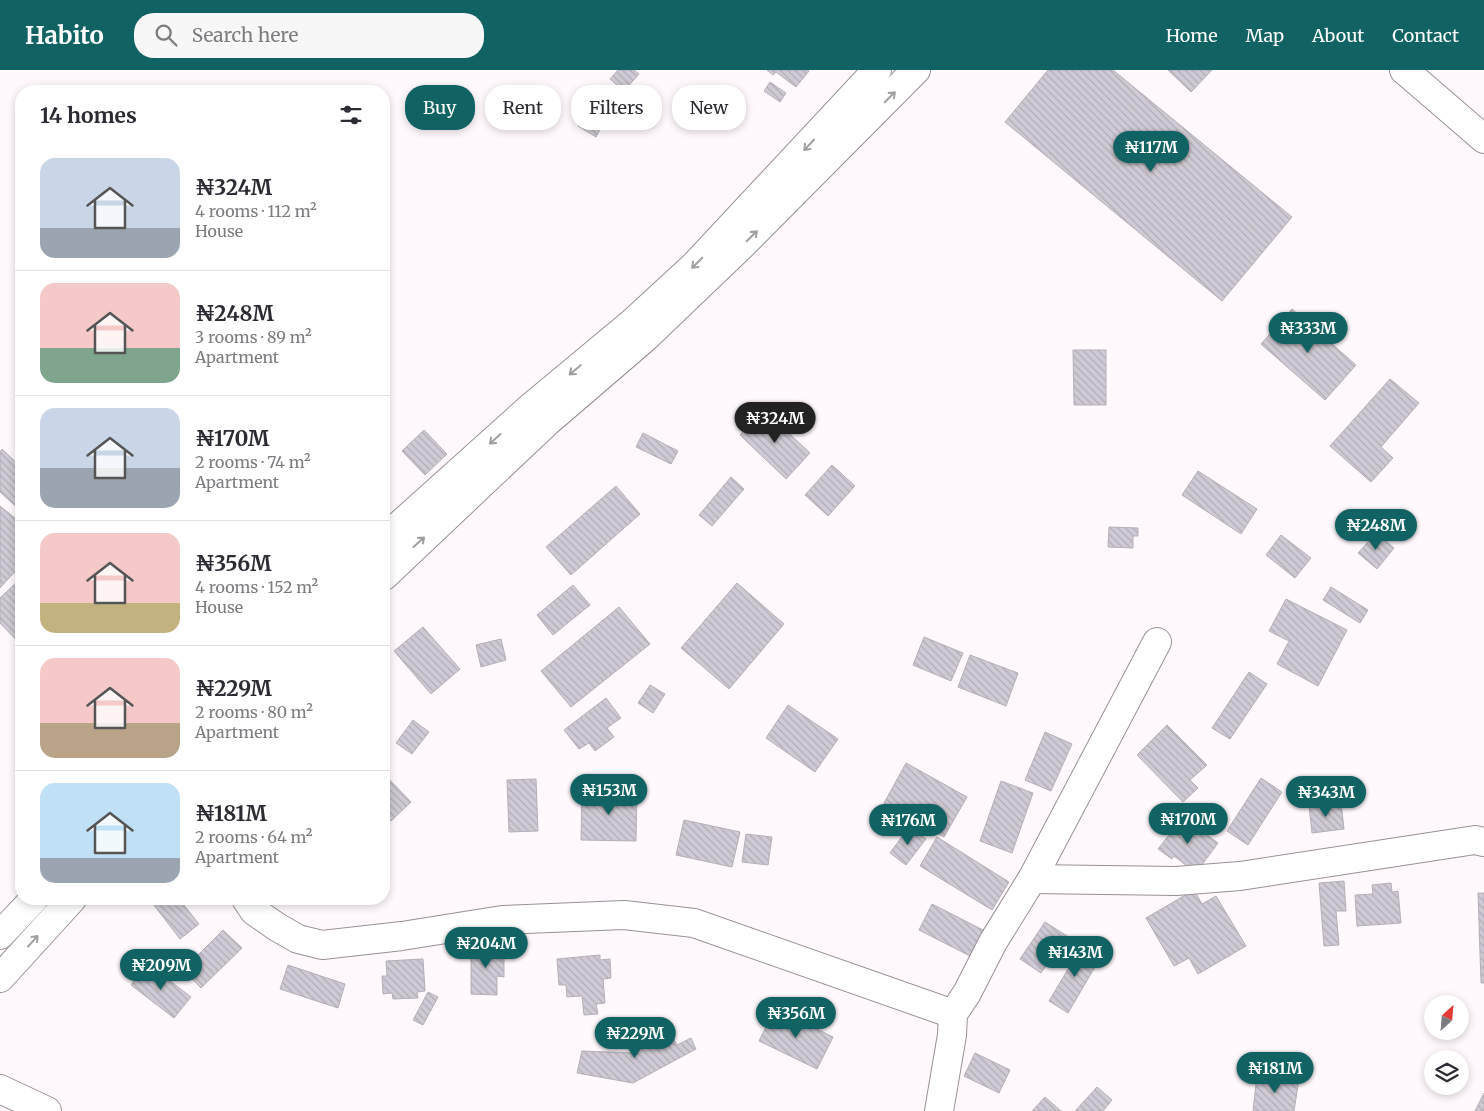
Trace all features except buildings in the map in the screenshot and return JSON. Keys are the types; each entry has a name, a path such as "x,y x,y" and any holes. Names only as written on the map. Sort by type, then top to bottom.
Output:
{"street":[{"path":"390,570 547,422 639,330 695,265 877,70"},
{"path":"390,534 531,407 639,330 739,248 916,70"},
{"path":"1404,70 1484,139"},
{"path":"939,1111 952,1035 953,1014 993,942 1032,879 1157,642"},
{"path":"1032,879 1176,881 1240,876 1475,840 1484,842"},
{"path":"0,935 28,905"},
{"path":"0,978 67,905"},
{"path":"250,905 254,911 277,927 298,938 322,945 402,936 502,920 624,915 694,923 953,1014"},
{"path":"0,1089 47,1111"}]}
